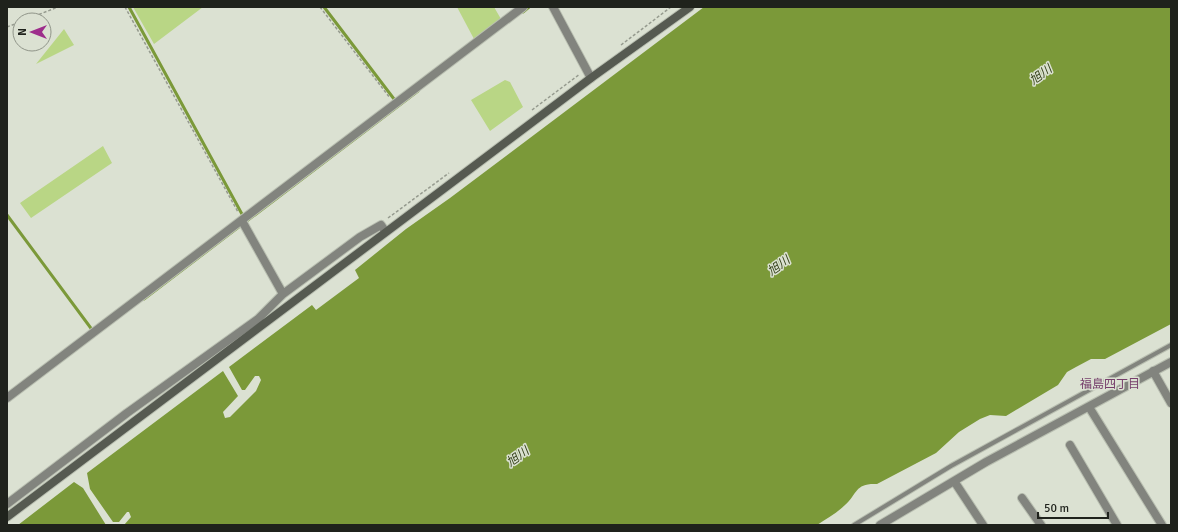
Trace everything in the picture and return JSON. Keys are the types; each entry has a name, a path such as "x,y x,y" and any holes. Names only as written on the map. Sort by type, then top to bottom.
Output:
{"street":[{"path":"7,398 243,224 395,104 523,7"},
{"path":"553,7 591,78"},
{"path":"7,504 127,413 260,321 385,231 591,78 690,7"},
{"path":"243,224 283,294"},
{"path":"7,517 260,321 283,294 381,224 385,231"},
{"path":"880,525 954,481 1171,362"},
{"path":"1153,371 1171,403"},
{"path":"1089,406 1162,525"},
{"path":"1070,445 1117,525"},
{"path":"954,481 983,525"},
{"path":"1022,498 1041,525"}],"lane":[{"path":"854,525 950,466 1171,345"}],"path":[{"path":"46,12 58,7"},
{"path":"126,7 243,224"},
{"path":"320,7 395,104"}],"shaded area":[{"path":"133,7 203,7 154,44"},
{"path":"457,7 494,7 501,19 474,39"},
{"path":"64,29 74,45 36,64 46,52 52,52 52,44"},
{"path":"505,80 510,82 523,107 490,131 471,100"},
{"path":"103,146 112,163 31,218 20,203"}],"water":[{"name":"旭川","path":"704,7 1171,7 1171,324 1105,359 1091,359 1067,372 1058,385 1006,416 990,415 980,419 959,432 936,453 877,484 870,484 861,487 842,508 817,525 124,525 131,517 129,512 127,512 119,522 113,522 90,489 87,473 223,371 238,396 223,412 225,418 230,417 256,391 261,380 259,376 255,376 245,390 242,390 229,367 312,305 316,310 359,278 355,270 406,229 450,198"},
{"path":"74,482 83,488 106,525 18,525"}],"waterway":[{"path":"129,7 243,216"},
{"path":"324,7 394,99"},
{"path":"523,12 529,7"},
{"path":"144,299 418,91"},
{"path":"7,215 93,331"}],"district":[{"name":"福島四丁目","path":"1110,384"}]}
